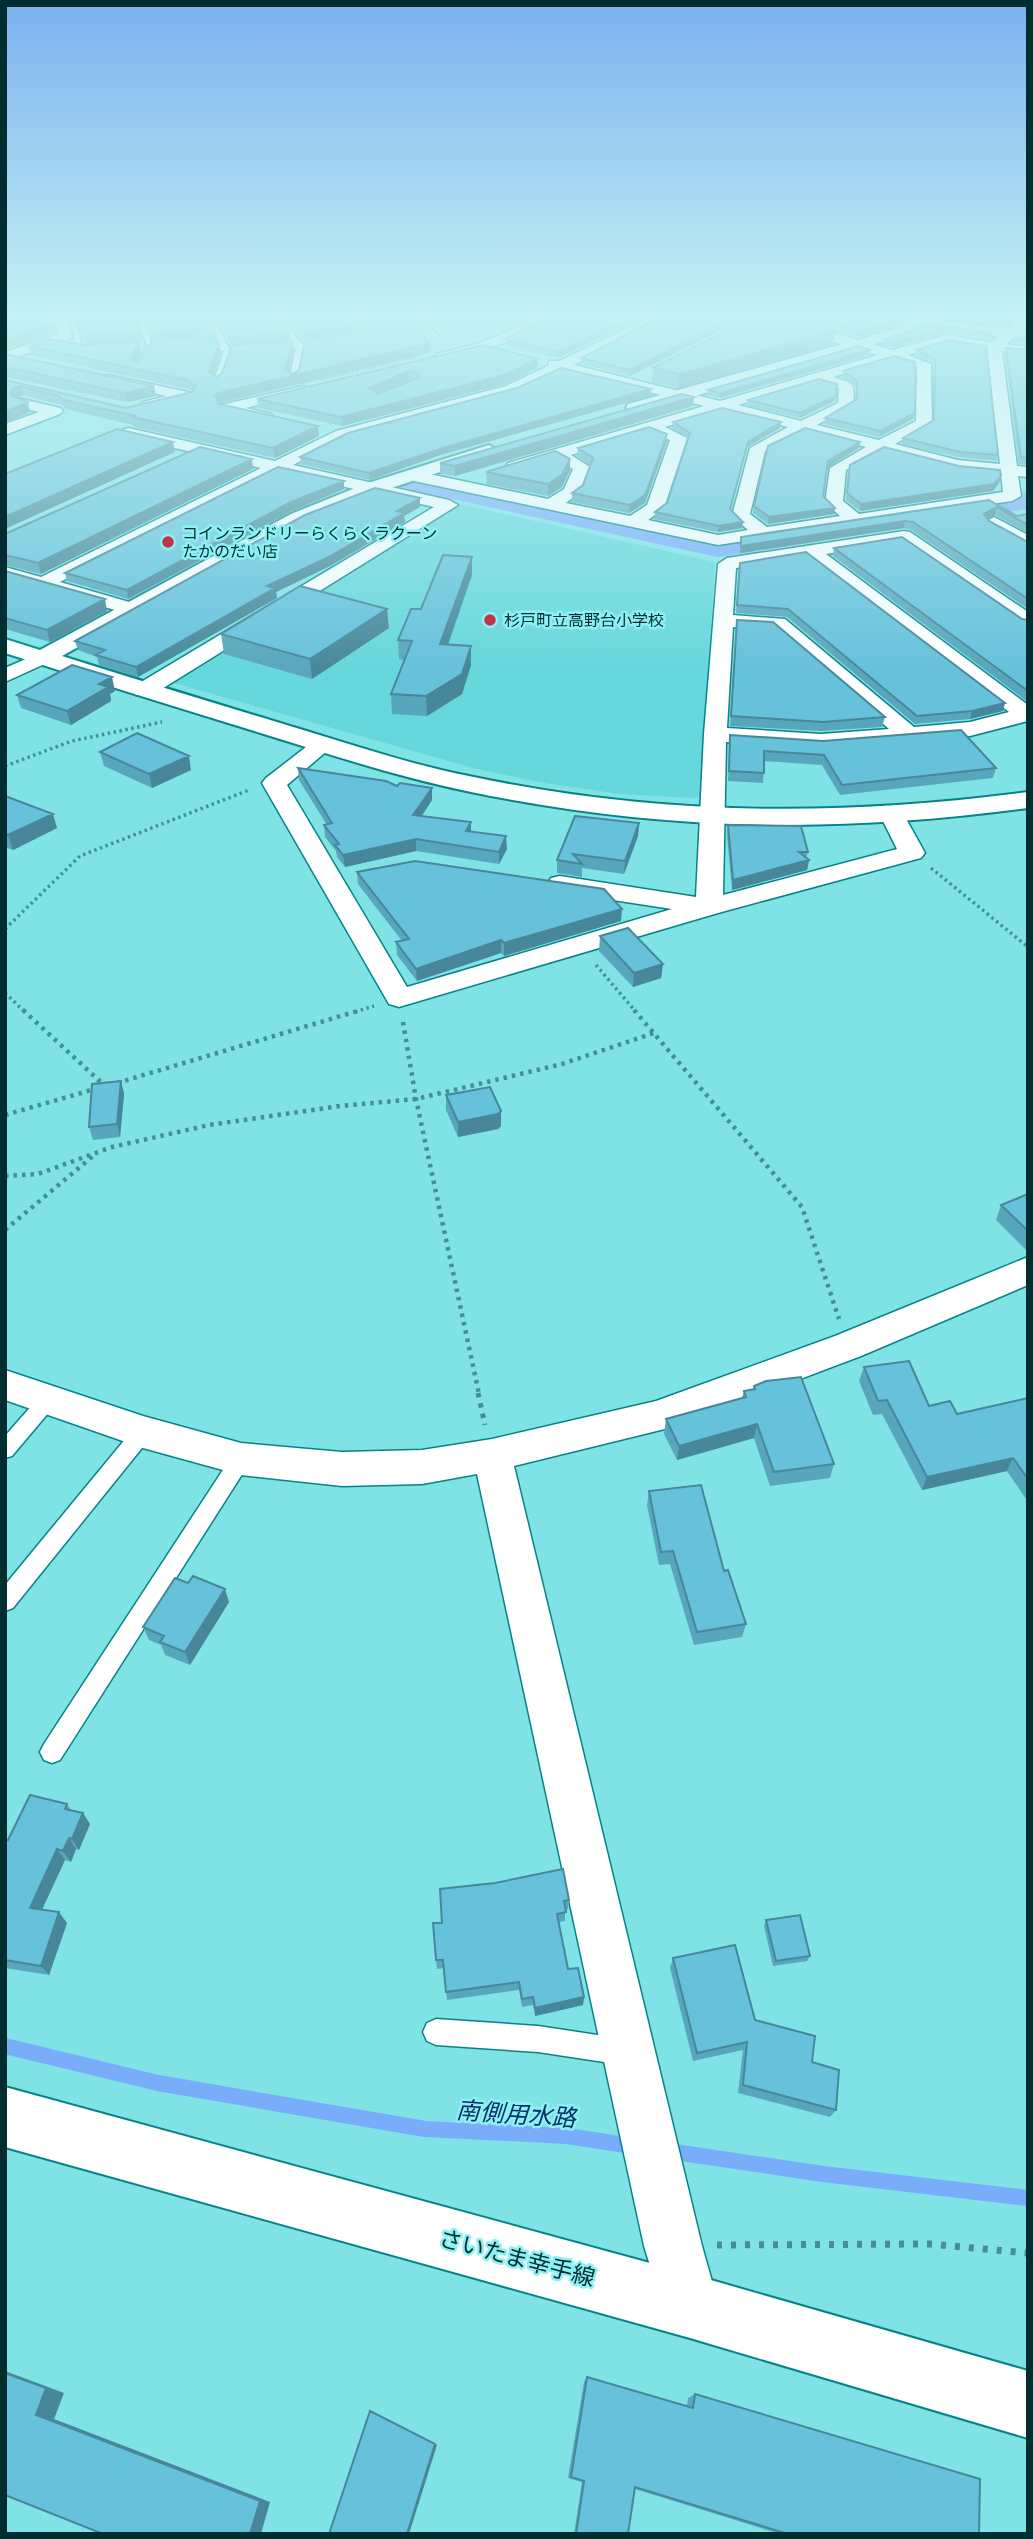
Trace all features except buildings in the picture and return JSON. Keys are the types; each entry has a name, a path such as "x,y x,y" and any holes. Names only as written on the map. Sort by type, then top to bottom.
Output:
{"street":[{"path":"138,435 449,505 144,690"},
{"path":"42,584 277,466 319,436 344,441 359,435"},
{"path":"457,484 621,435"},
{"path":"633,522 655,508 680,438 673,435"},
{"path":"763,534 741,516 758,447 782,435"},
{"path":"844,435 958,464 1028,472"},
{"path":"856,520 834,503 838,468 900,435"},
{"path":"410,475 718,540 1012,496 1004,435"},
{"path":"5,676 298,518 372,488 512,443"},
{"path":"176,460 200,449"},
{"path":"550,505 571,492 582,467 557,454"},
{"path":"940,477 958,464"},
{"path":"923,489 947,506"},
{"path":"1028,517 988,523 1028,543"},
{"path":"709,907 710,816 727,564 930,532"},
{"path":"904,536 1028,621"},
{"path":"810,551 1027,714"},
{"path":"5,573 129,608"},
{"path":"723,620 778,622 908,733"},
{"path":"5,646 323,745 445,780 516,794 650,812 710,816 893,817 1028,800"},
{"path":"715,734 821,741 970,729 1027,714"},
{"path":"323,745 274,783 342,877 399,998 709,907 912,853 893,817"},
{"path":"536,881 709,907"},
{"path":"5,1385 143,1432 241,1459 342,1469 422,1467 492,1455 659,1416 848,1346 1028,1270"},
{"path":"492,1455 628,2053 673,2246 690,2306"},
{"name":"さいたま幸手線","path":"5,2117 690,2306 1028,2405"}],"lane":[{"path":"5,1450 48,1400"},
{"path":"5,1601 143,1432"},
{"path":"51,1752 241,1459"},
{"path":"436,2032 538,2039 628,2053"}],"path":[{"path":"5,766 72,741 170,720 204,709"},
{"path":"5,929 80,856 274,783"},
{"path":"912,853 1028,947"},
{"path":"579,944 802,1207 848,1346"},
{"path":"5,993 105,1086"},
{"path":"5,1115 399,998 416,1098 492,1455"},
{"path":"5,1176 38,1174 153,1136 209,1125 416,1098 562,1064 654,1033"},
{"path":"5,1230 98,1152"},
{"path":"673,2246 929,2244 1028,2253"}],"shaded area":[{"name":"杉戸町立高野台小学校","path":"459,504 715,562 700,796 692,798 620,794 538,782 473,768 174,683 173,678"}],"waterway":[{"path":"412,482 718,548 817,533"},
{"path":"920,517 1028,500"},
{"name":"南側用水路","path":"5,2046 158,2083 425,2129 567,2136 632,2146"},
{"name":"南側用水路","path":"668,2151 823,2174 1028,2198"}],"place":[{"name":"コインランドリーらくらくラクーン たかのだい店","path":"168,542"},
{"name":"杉戸町立高野台小学校","path":"490,620"}]}
